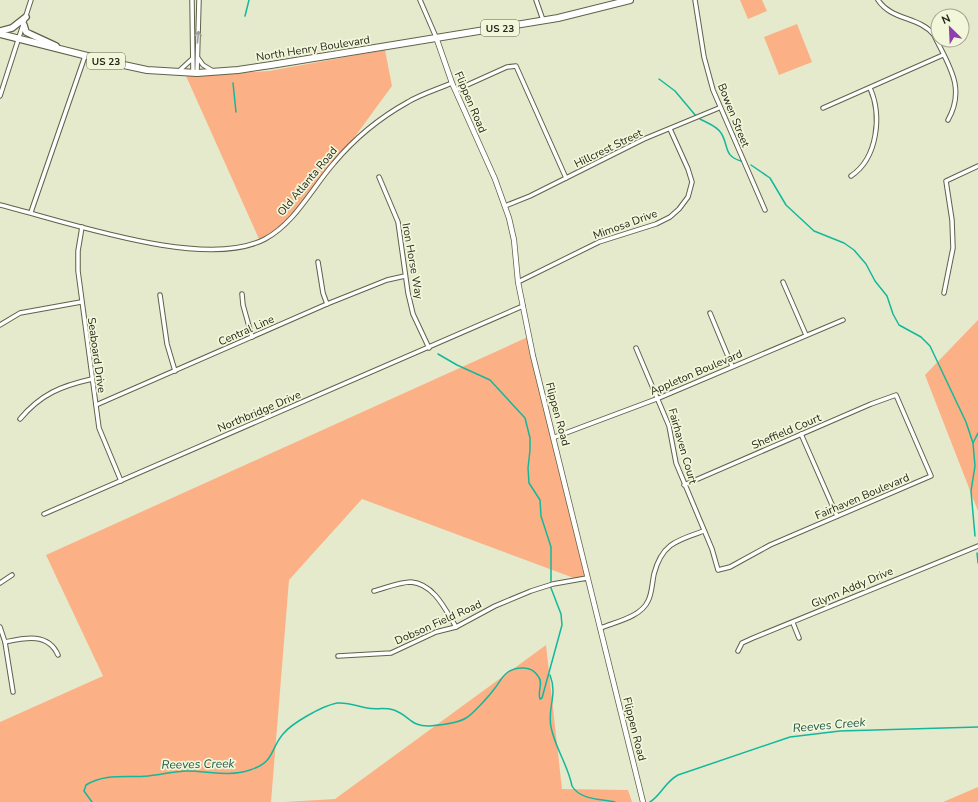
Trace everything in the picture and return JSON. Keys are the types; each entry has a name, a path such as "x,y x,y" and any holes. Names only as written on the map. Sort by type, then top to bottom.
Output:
{"highway":[{"name":"North Henry Boulevard","path":"0,34 119,64 177,73 215,72 338,55 543,20 596,10 630,0"}],"main road":[{"path":"0,31 12,28 26,16"},
{"path":"24,25 26,32 70,51"}],"street":[{"path":"0,96 20,39 31,0"},
{"path":"192,0 195,73"},
{"path":"177,73 195,55 199,0"},
{"path":"420,0 436,38"},
{"path":"536,0 543,20"},
{"name":"Bowen Street","path":"695,0 704,57 719,108 765,210"},
{"path":"878,0 889,12 916,21 929,29 944,55 957,90 954,108 948,120"},
{"name":"Flippen Road","path":"436,38 452,83 495,179 505,206 514,240 518,282 534,356 555,437 587,578 644,802"},
{"path":"195,55 203,65 215,72"},
{"path":"823,108 944,55"},
{"path":"31,212 85,56"},
{"path":"456,90 507,67 516,66 566,178"},
{"name":"Old Atlanta Road","path":"0,205 31,212 82,227 158,244 211,251 238,248 257,242 274,233 294,214 346,149 380,120 409,101 452,83"},
{"path":"851,176 867,160 874,145 876,111 874,98 870,88"},
{"name":"Hillcrest Street","path":"505,206 566,178 644,139 719,108"},
{"name":"Mimosa Drive","path":"518,282 599,242 656,224 670,217 679,209 688,197 692,182 688,169 670,129"},
{"path":"944,293 953,248 952,220 946,181 978,166"},
{"name":"Iron Horse Way","path":"379,178 398,222 405,276 413,314 429,348"},
{"name":"Seaboard Drive","path":"82,227 78,251 78,271 92,379 103,441 120,481"},
{"path":"318,262 322,293 327,304"},
{"name":"Central Line","path":"96,405 327,304 386,280 405,276"},
{"path":"783,282 806,334"},
{"path":"242,294 244,312 252,337"},
{"path":"160,295 167,344 175,371"},
{"path":"0,325 20,313 81,302"},
{"name":"Northbridge Drive","path":"44,514 523,306"},
{"path":"710,313 732,366"},
{"name":"Appleton Boulevard","path":"555,437 659,398 806,334 843,320"},
{"name":"Fairhaven Court","path":"636,348 659,398 669,426 676,463 684,485 704,530 718,570 720,569"},
{"path":"20,419 37,401 50,393 66,385 92,379"},
{"name":"Sheffield Court","path":"684,485 800,434 896,395"},
{"name":"Fairhaven Boulevard","path":"720,569 730,567 770,546 931,476 896,395"},
{"path":"800,434 837,516"},
{"path":"600,628 636,614 648,602 654,573 662,554 673,542 704,530"},
{"name":"Glynn Addy Drive","path":"738,651 742,643 978,546"},
{"path":"0,583 12,575"},
{"name":"Dobson Field Road","path":"338,656 389,654 436,632 456,627 495,606 531,591 553,584 587,578"},
{"path":"374,591 410,582 424,585 437,597 456,627"},
{"path":"793,622 799,638"},
{"path":"0,627 5,642 13,692"},
{"path":"5,642 29,637 44,639 55,648 58,655"}],"shaded area":[{"path":"740,0 762,0 767,11 748,19"},
{"path":"797,24 812,62 779,75 764,37"},
{"path":"385,50 392,86 312,195 283,226 259,239 186,76 269,71"},
{"path":"978,320 978,511 925,375"},
{"path":"528,337 590,584 362,499 289,580 271,802 0,802 0,722 103,676 46,555"},
{"path":"546,645 562,789 628,790 632,802 284,802 335,799"},
{"path":"978,787 978,802 943,802"}],"waterway":[{"path":"245,16 249,0"},
{"path":"659,79 675,91 696,116"},
{"path":"233,83 236,112"},
{"path":"700,119 719,131 731,156 741,161"},
{"path":"751,165 770,178 786,205 814,231 844,243 854,250 866,264 875,281 887,296 893,314 899,325 921,337 930,346 966,422 973,443"},
{"name":"Reeves Creek","path":"92,802 84,791 86,785 109,777 148,776 182,771 234,773 258,767 268,760 279,740 287,730 300,720 316,711 337,703 370,709 394,710 404,715 414,723 424,726 448,724 458,722 469,716 489,696 506,674 512,670 520,668 532,670 538,676 540,679 539,696 540,699 542,698 562,625 561,614 551,588 551,547 541,516 540,500 529,483 528,468 530,438 525,418 490,380 457,365 438,354"},
{"path":"975,536 971,491 975,466 973,443 978,433"},
{"path":"977,553 978,563"},
{"name":"Reeves Creek","path":"550,675 553,689 550,713 551,727 555,742 568,771 572,786 576,791 585,796 615,802"},
{"name":"Reeves Creek","path":"650,802 670,781 678,775 790,737 840,731 978,727"}]}
